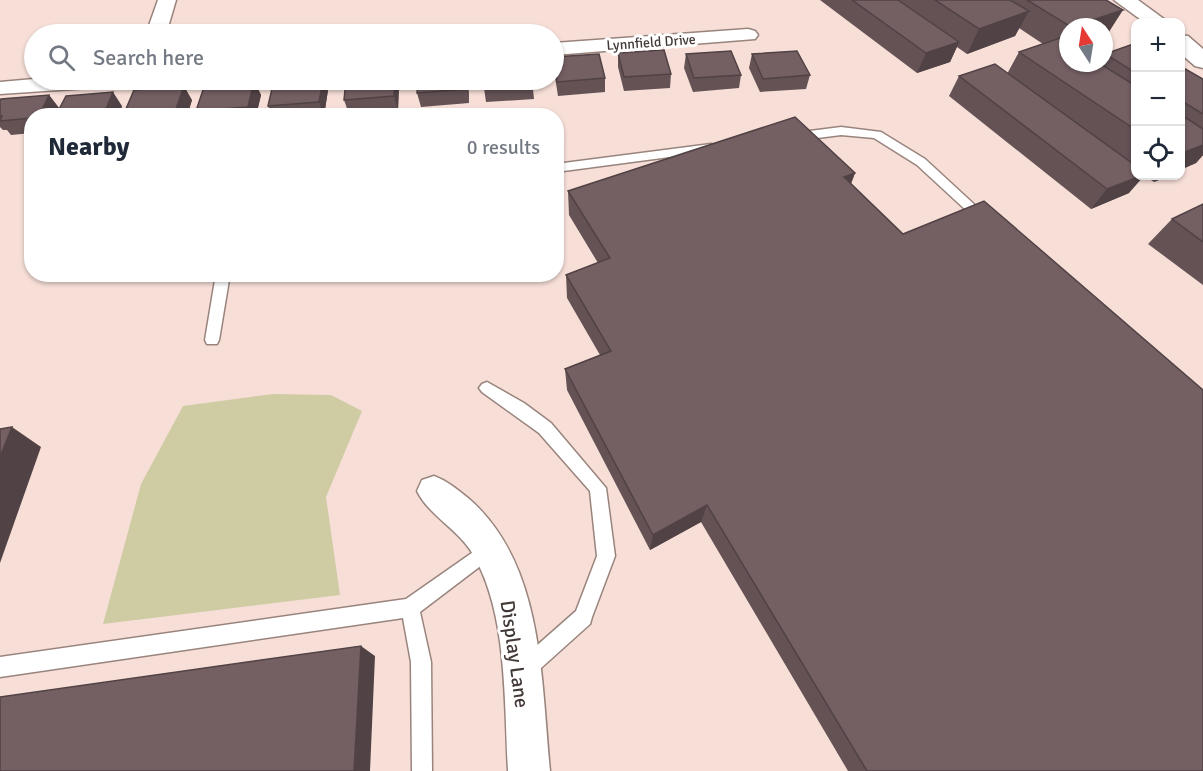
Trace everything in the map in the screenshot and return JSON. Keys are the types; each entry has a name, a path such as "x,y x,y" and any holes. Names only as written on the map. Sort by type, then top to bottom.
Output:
{"street":[{"path":"159,24 167,0"},
{"path":"1124,0 1151,18"},
{"name":"Lynnfield Drive","path":"564,48 748,35"},
{"path":"1185,45 1203,61"},
{"path":"0,88 24,86"},
{"name":"Display Lane","path":"434,491 462,514 489,549 504,582 515,623 529,771"}],"lane":[{"path":"782,138 841,131 877,135 921,162 991,226"},
{"path":"564,167 723,146"},
{"path":"212,340 222,282"},
{"path":"487,388 545,428 598,488 600,500 606,556 584,617 520,674"},
{"path":"0,667 410,608 489,549"},
{"path":"410,608 420,662 422,771"}],"shaded area":[{"path":"273,394 331,395 362,411 326,497 340,595 103,624 141,484 183,406"}],"building":[{"path":"852,0 898,0 959,42 926,53"},
{"path":"935,0 1010,0 1029,11 979,29"},
{"path":"1027,0 1106,0 1123,10 1099,18 1059,20"},
{"path":"1059,38 1059,72 1113,72 1131,83 1131,127 1019,52"},
{"path":"1131,45 1131,70 1113,59 1113,51"},
{"path":"664,50 671,74 624,77 618,53"},
{"path":"731,51 741,75 694,78 686,54"},
{"path":"797,51 810,75 763,79 752,54"},
{"path":"599,54 605,78 564,81 564,56"},
{"path":"995,64 1131,162 1131,180 1107,189 959,76"},
{"path":"1185,69 1203,79 1203,114 1185,103"},
{"path":"134,90 183,90 176,108 126,108"},
{"path":"203,90 252,90 248,107 197,108"},
{"path":"272,90 321,90 319,102 268,106"},
{"path":"345,90 394,90 394,96 344,100"},
{"path":"417,90 454,90 417,93"},
{"path":"113,92 106,108 60,108 66,96"},
{"path":"49,95 43,108 24,108 24,119 0,121 1,99"},
{"path":"795,117 855,173 844,177 903,234 984,201 1203,390 1203,771 867,771 707,505 653,535 565,369 611,351 566,275 610,258 568,191"},
{"path":"1185,117 1203,129 1203,145 1185,152"},
{"path":"1203,204 1203,242 1172,219"},
{"path":"12,427 0,457 0,429"},
{"path":"361,646 354,771 0,771 0,697"}]}
